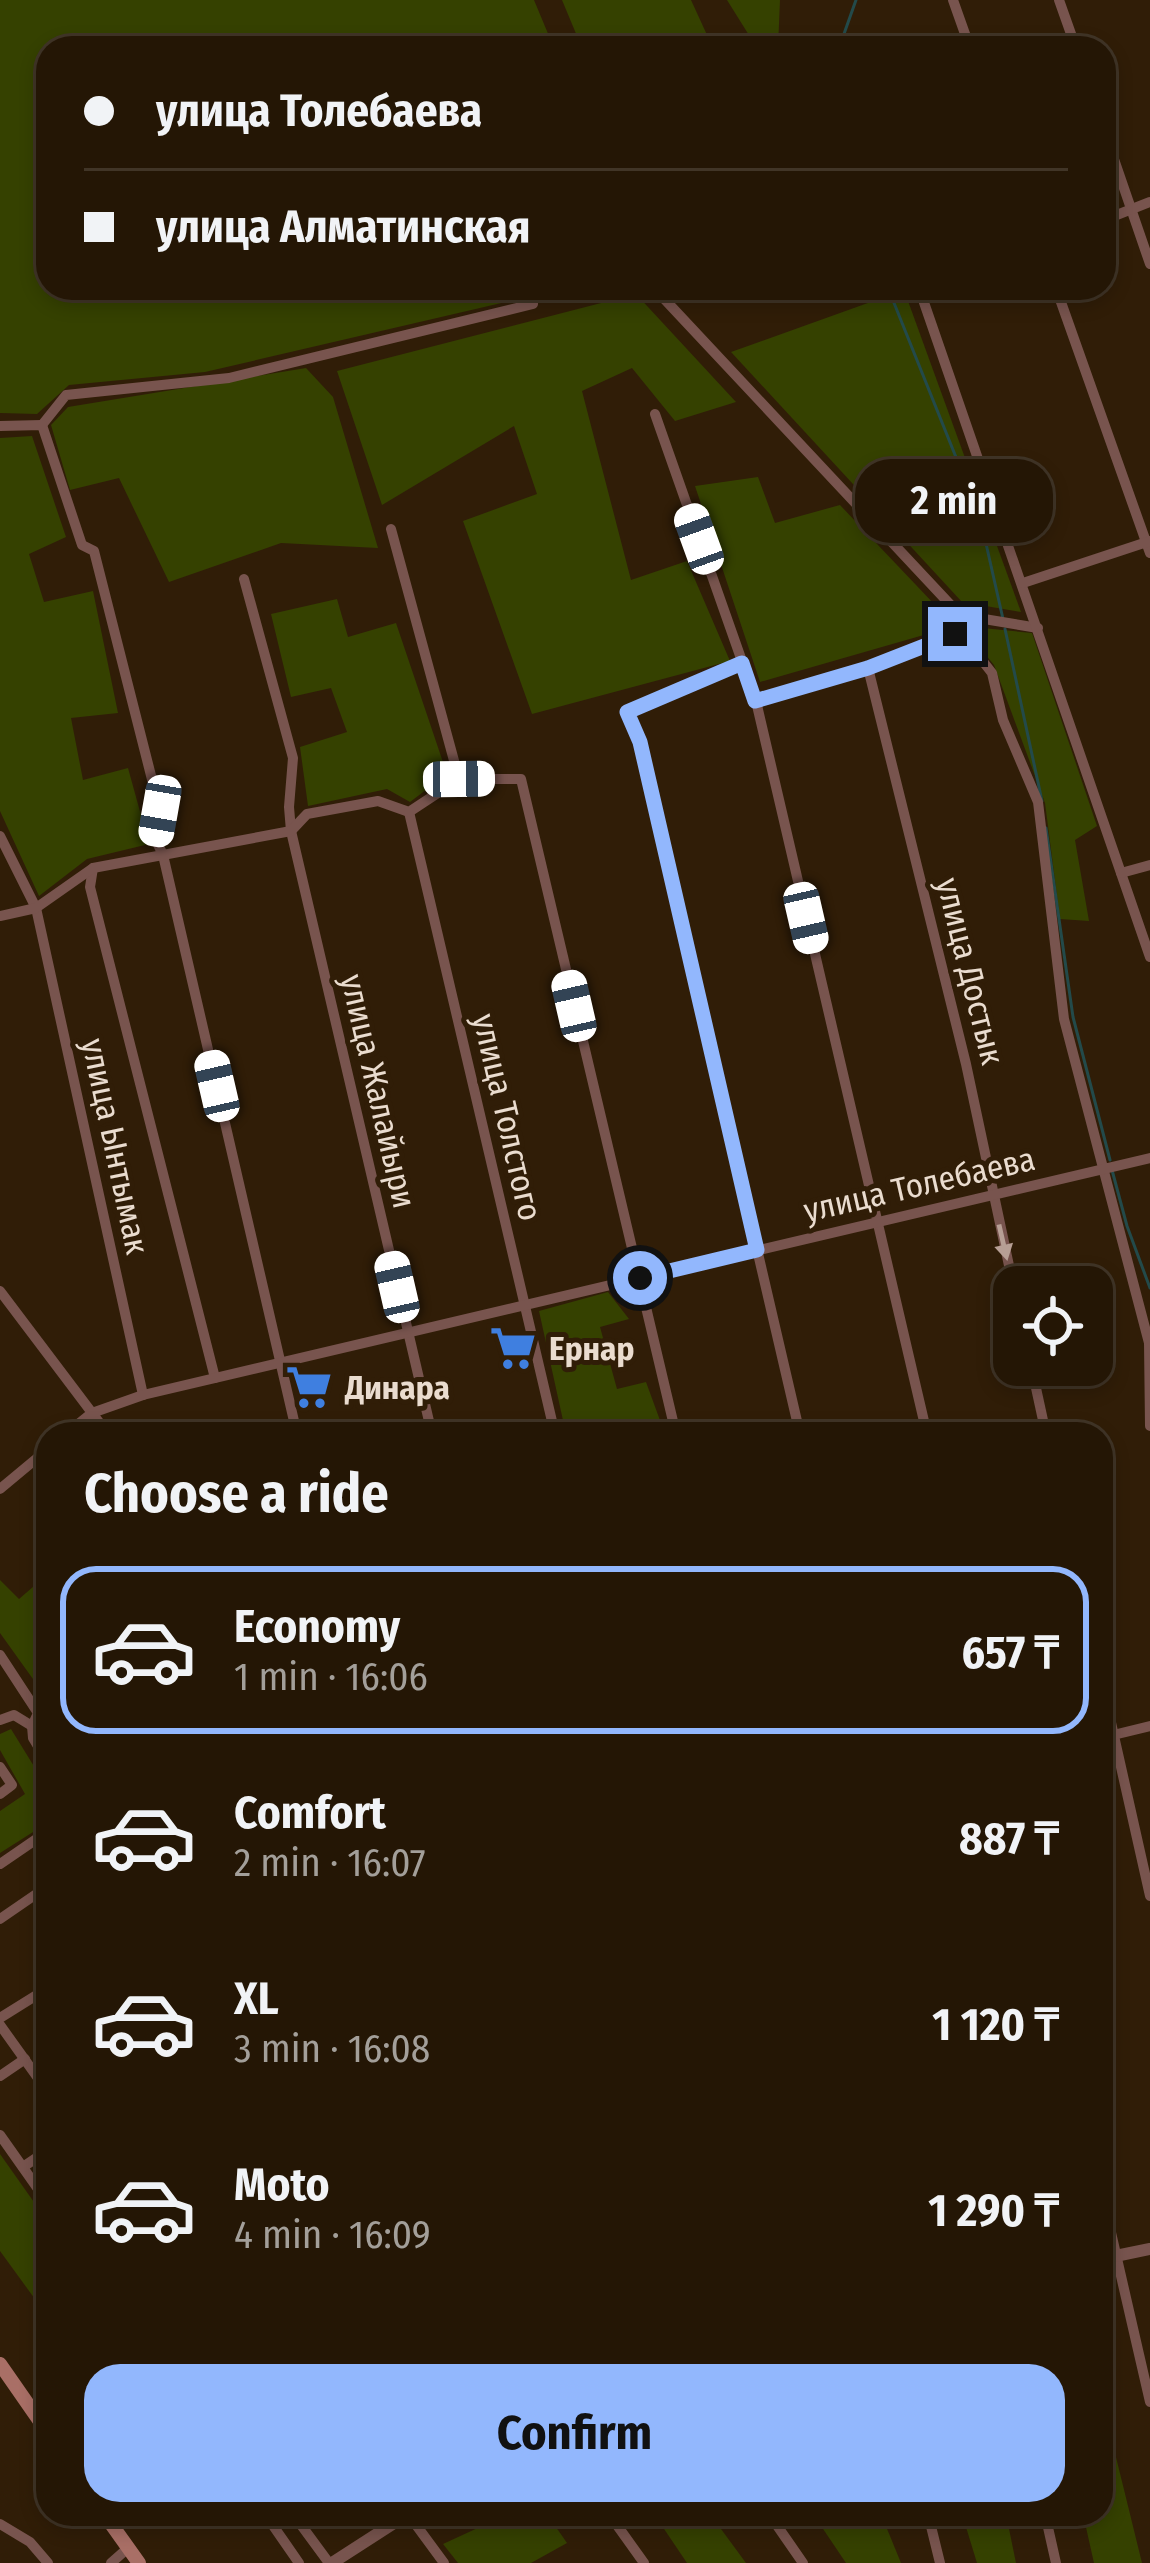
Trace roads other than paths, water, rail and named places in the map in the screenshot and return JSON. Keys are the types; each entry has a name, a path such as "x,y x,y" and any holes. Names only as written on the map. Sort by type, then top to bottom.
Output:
{"main road":[{"path":"0,2364 36,2416"},
{"path":"112,2526 139,2563"}],"street":[{"path":"952,0 966,36"},
{"path":"1059,0 1072,36"},
{"path":"1116,165 1150,264"},
{"path":"1116,215 1150,202"},
{"path":"665,300 960,616 1038,628"},
{"path":"922,300 1150,957"},
{"path":"1023,584 1149,545 1060,300"},
{"path":"0,426 42,425 66,395 229,378 533,304"},
{"path":"655,414 755,701 924,1422"},
{"path":"42,425 82,545 94,551 160,811 155,838 163,855 294,1422"},
{"path":"391,529 459,779"},
{"name":"улица Жалайыри","path":"244,578 293,758 291,831 428,1422"},
{"path":"755,701 868,668 955,634 968,641 992,673 1003,720 1038,802 1064,1019 1149,1343 1150,1426"},
{"path":"742,663 627,712 640,742 797,1422"},
{"name":"улица Достык","path":"868,668 961,1042 1009,1266"},
{"path":"0,916 36,908 93,868 291,831 307,814 378,801 409,812 459,779 520,778 673,1422"},
{"name":"улица Толстого","path":"409,812 552,1422"},
{"name":"улица Ынтымак","path":"0,836 36,908 143,1395"},
{"path":"1121,873 1150,866"},
{"path":"93,868 90,887 215,1378"},
{"name":"улица Толебаева","path":"81,1422 92,1413 143,1395 1150,1158"},
{"path":"0,1291 99,1422"},
{"path":"1036,1386 1043,1422"},
{"path":"0,1489 36,1459"},
{"path":"0,1655 36,1710"},
{"path":"0,1720 14,1715 32,1726"},
{"path":"36,1717 32,1726 36,1743"},
{"path":"1113,1735 1150,1726"},
{"path":"1113,1759 1150,1896"},
{"path":"0,1767 12,1785 0,1794"},
{"path":"0,1864 36,1839"},
{"path":"0,1919 36,1894"},
{"path":"36,1996 0,2022 36,2075"},
{"path":"0,2077 25,2060"},
{"path":"0,2135 36,2186"},
{"path":"23,2167 36,2158"},
{"path":"1113,2242 1150,2402"},
{"path":"1113,2257 1150,2249"},
{"path":"0,2524 30,2542 48,2563"},
{"path":"273,2526 299,2563"},
{"path":"302,2526 331,2563 389,2526"},
{"path":"417,2526 444,2563"},
{"path":"618,2526 644,2563"},
{"path":"777,2526 803,2563"},
{"path":"931,2526 940,2563"},
{"path":"1047,2526 1055,2563"},
{"path":"111,2563 128,2548"}],"waterway":[{"path":"843,36 856,0"},
{"path":"893,300 980,517 1003,619"},
{"path":"1005,629 1042,801"},
{"path":"1046,828 1073,1017 1110,1160"},
{"path":"1112,1170 1150,1288"}],"place":[{"name":"Ернар","path":"513,1348"},
{"name":"Динара","path":"309,1387"}]}
